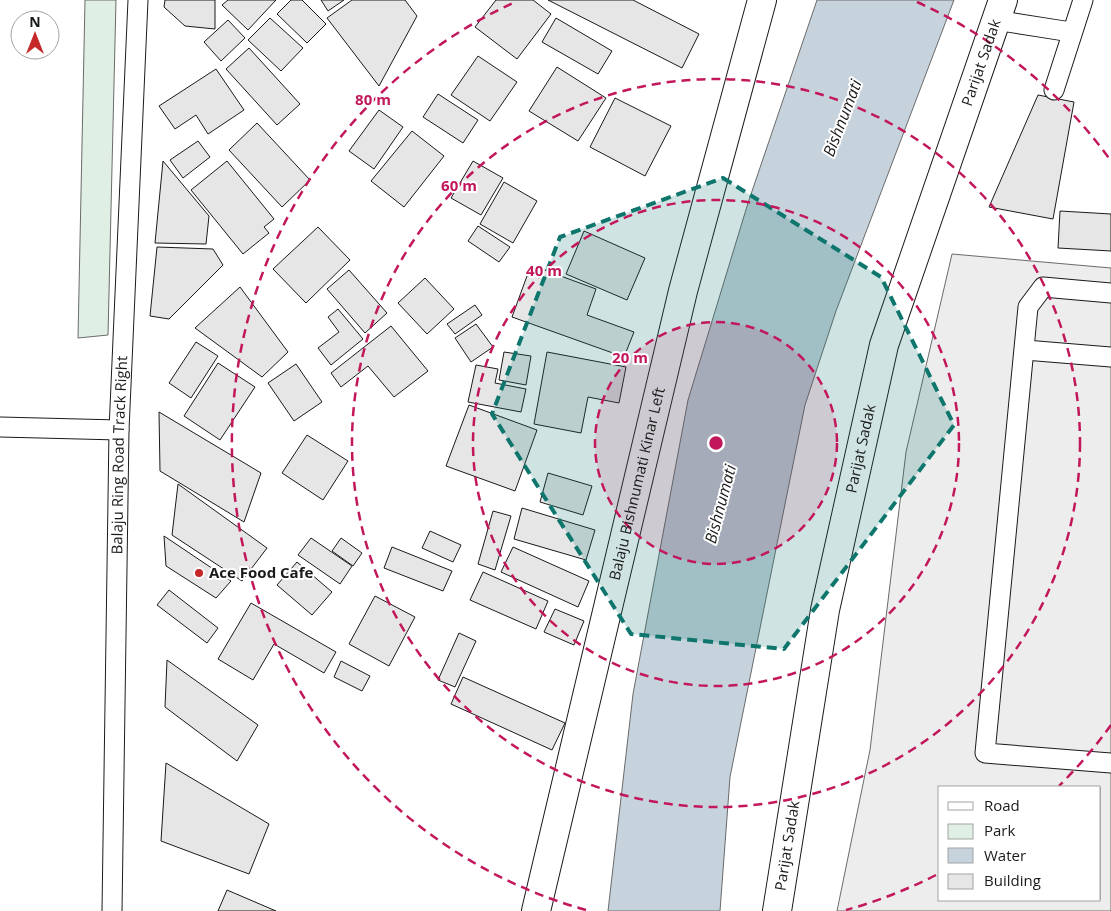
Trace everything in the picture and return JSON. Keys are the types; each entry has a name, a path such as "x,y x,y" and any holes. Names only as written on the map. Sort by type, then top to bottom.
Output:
{"street":[{"name":"Balaju Bishnumati Kinar Left","path":"536,911 683,290 762,0"},
{"name":"Parijat Sadak","path":"777,911 825,610 884,345 999,10"}],"lane":[{"name":"Balaju Ring Road Track Right","path":"112,911 120,430 138,0"},
{"path":"1054,90 1071,32 1083,0"},
{"path":"999,10 1071,32"},
{"path":"1111,292 1043,287 1028,307 985,753 1111,763"},
{"path":"1025,350 1111,357"},
{"path":"0,427 120,430"}],"highlighted area":[{"path":"723,178 881,277 954,425 784,649 631,634 492,414 560,237"}],"green space":[{"path":"85,0 116,0 108,335 78,338"}],"shaded area":[{"path":"952,254 1111,268 1111,911 837,911 870,750 906,452"}],"water":[{"name":"Bishnumati","path":"817,0 954,0 836,311 805,405 730,777 720,911 608,911 633,694 688,400 748,203"}],"building":[{"path":"165,0 215,0 215,29 185,26 164,7"},
{"path":"228,0 276,0 248,30 222,5"},
{"path":"291,0 302,0 326,24 307,43 277,14"},
{"path":"321,0 344,0 328,11"},
{"path":"352,0 405,0 417,16 379,86 327,18"},
{"path":"496,0 533,0 551,14 517,59 475,27"},
{"path":"548,0 633,0 699,34 682,68"},
{"path":"270,18 303,48 281,71 248,40"},
{"path":"556,18 612,51 598,74 542,42"},
{"path":"228,20 245,38 221,61 204,42"},
{"path":"249,48 300,104 277,125 226,69"},
{"path":"478,56 517,82 490,121 451,95"},
{"path":"557,67 606,98 578,141 529,111"},
{"path":"216,69 244,110 208,134 196,115 175,129 159,106"},
{"path":"438,94 478,120 463,143 423,117"},
{"path":"1038,95 1074,102 1053,219 989,207"},
{"path":"615,98 671,126 645,176 590,147"},
{"path":"379,110 403,127 374,169 349,151"},
{"path":"257,123 310,180 282,207 229,150"},
{"path":"412,131 444,156 404,207 371,181"},
{"path":"198,141 210,157 183,178 170,160"},
{"path":"163,161 209,216 206,244 155,243"},
{"path":"227,161 274,219 264,227 269,233 243,254 191,190"},
{"path":"473,161 503,178 481,215 451,198"},
{"path":"504,182 537,201 513,243 480,224"},
{"path":"1060,211 1111,214 1111,251 1058,248"},
{"path":"478,226 510,247 499,262 468,241"},
{"path":"318,227 350,260 306,303 273,269"},
{"path":"584,231 645,258 627,300 566,274"},
{"path":"157,247 213,249 223,265 169,319 150,316"},
{"path":"531,265 596,289 587,315 634,332 624,357 512,317"},
{"path":"349,270 387,313 365,333 327,289"},
{"path":"425,278 454,309 427,334 398,303"},
{"path":"240,287 288,352 262,377 195,328"},
{"path":"475,305 482,315 455,334 447,324"},
{"path":"338,309 363,339 331,365 318,348 339,332 328,317"},
{"path":"476,324 493,347 471,362 455,338"},
{"path":"391,326 428,371 394,397 368,366 341,387 331,373"},
{"path":"196,342 218,356 191,398 169,383"},
{"path":"504,352 531,356 526,385 499,380"},
{"path":"547,352 626,367 619,403 588,397 581,433 534,424"},
{"path":"218,363 255,387 220,440 184,416"},
{"path":"296,364 322,402 294,421 268,383"},
{"path":"476,365 498,369 495,383 526,389 521,412 468,402"},
{"path":"469,405 537,430 515,491 446,466"},
{"path":"159,412 261,473 244,522 160,471"},
{"path":"307,435 348,461 323,500 282,473"},
{"path":"548,473 592,486 583,515 540,502"},
{"path":"178,484 267,548 242,581 172,535"},
{"path":"522,508 595,530 586,560 514,539"},
{"path":"493,511 511,516 495,570 478,564"},
{"path":"430,531 461,545 453,562 422,548"},
{"name":"Ace Food Cafe","path":"164,536 231,581 216,598 166,566"},
{"path":"311,538 352,566 340,584 298,555"},
{"path":"341,538 362,553 353,566 332,551"},
{"path":"392,547 452,571 443,591 384,568"},
{"path":"513,547 589,581 578,607 501,572"},
{"path":"297,562 332,592 312,615 277,585"},
{"path":"483,572 548,601 536,629 470,600"},
{"path":"169,590 218,628 207,643 157,605"},
{"path":"375,596 415,617 389,666 349,644"},
{"path":"251,603 336,652 324,673 274,644 253,680 218,659"},
{"path":"555,609 584,621 574,645 544,632"},
{"path":"459,633 476,641 455,687 438,680"},
{"path":"167,660 258,725 237,761 165,707"},
{"path":"341,661 370,676 362,691 334,677"},
{"path":"463,677 565,723 552,750 451,704"},
{"path":"166,763 269,824 249,874 161,841"},
{"path":"227,890 276,911 218,911"}],"place":[{"name":"Ace Food Cafe","path":"199,573"}]}
